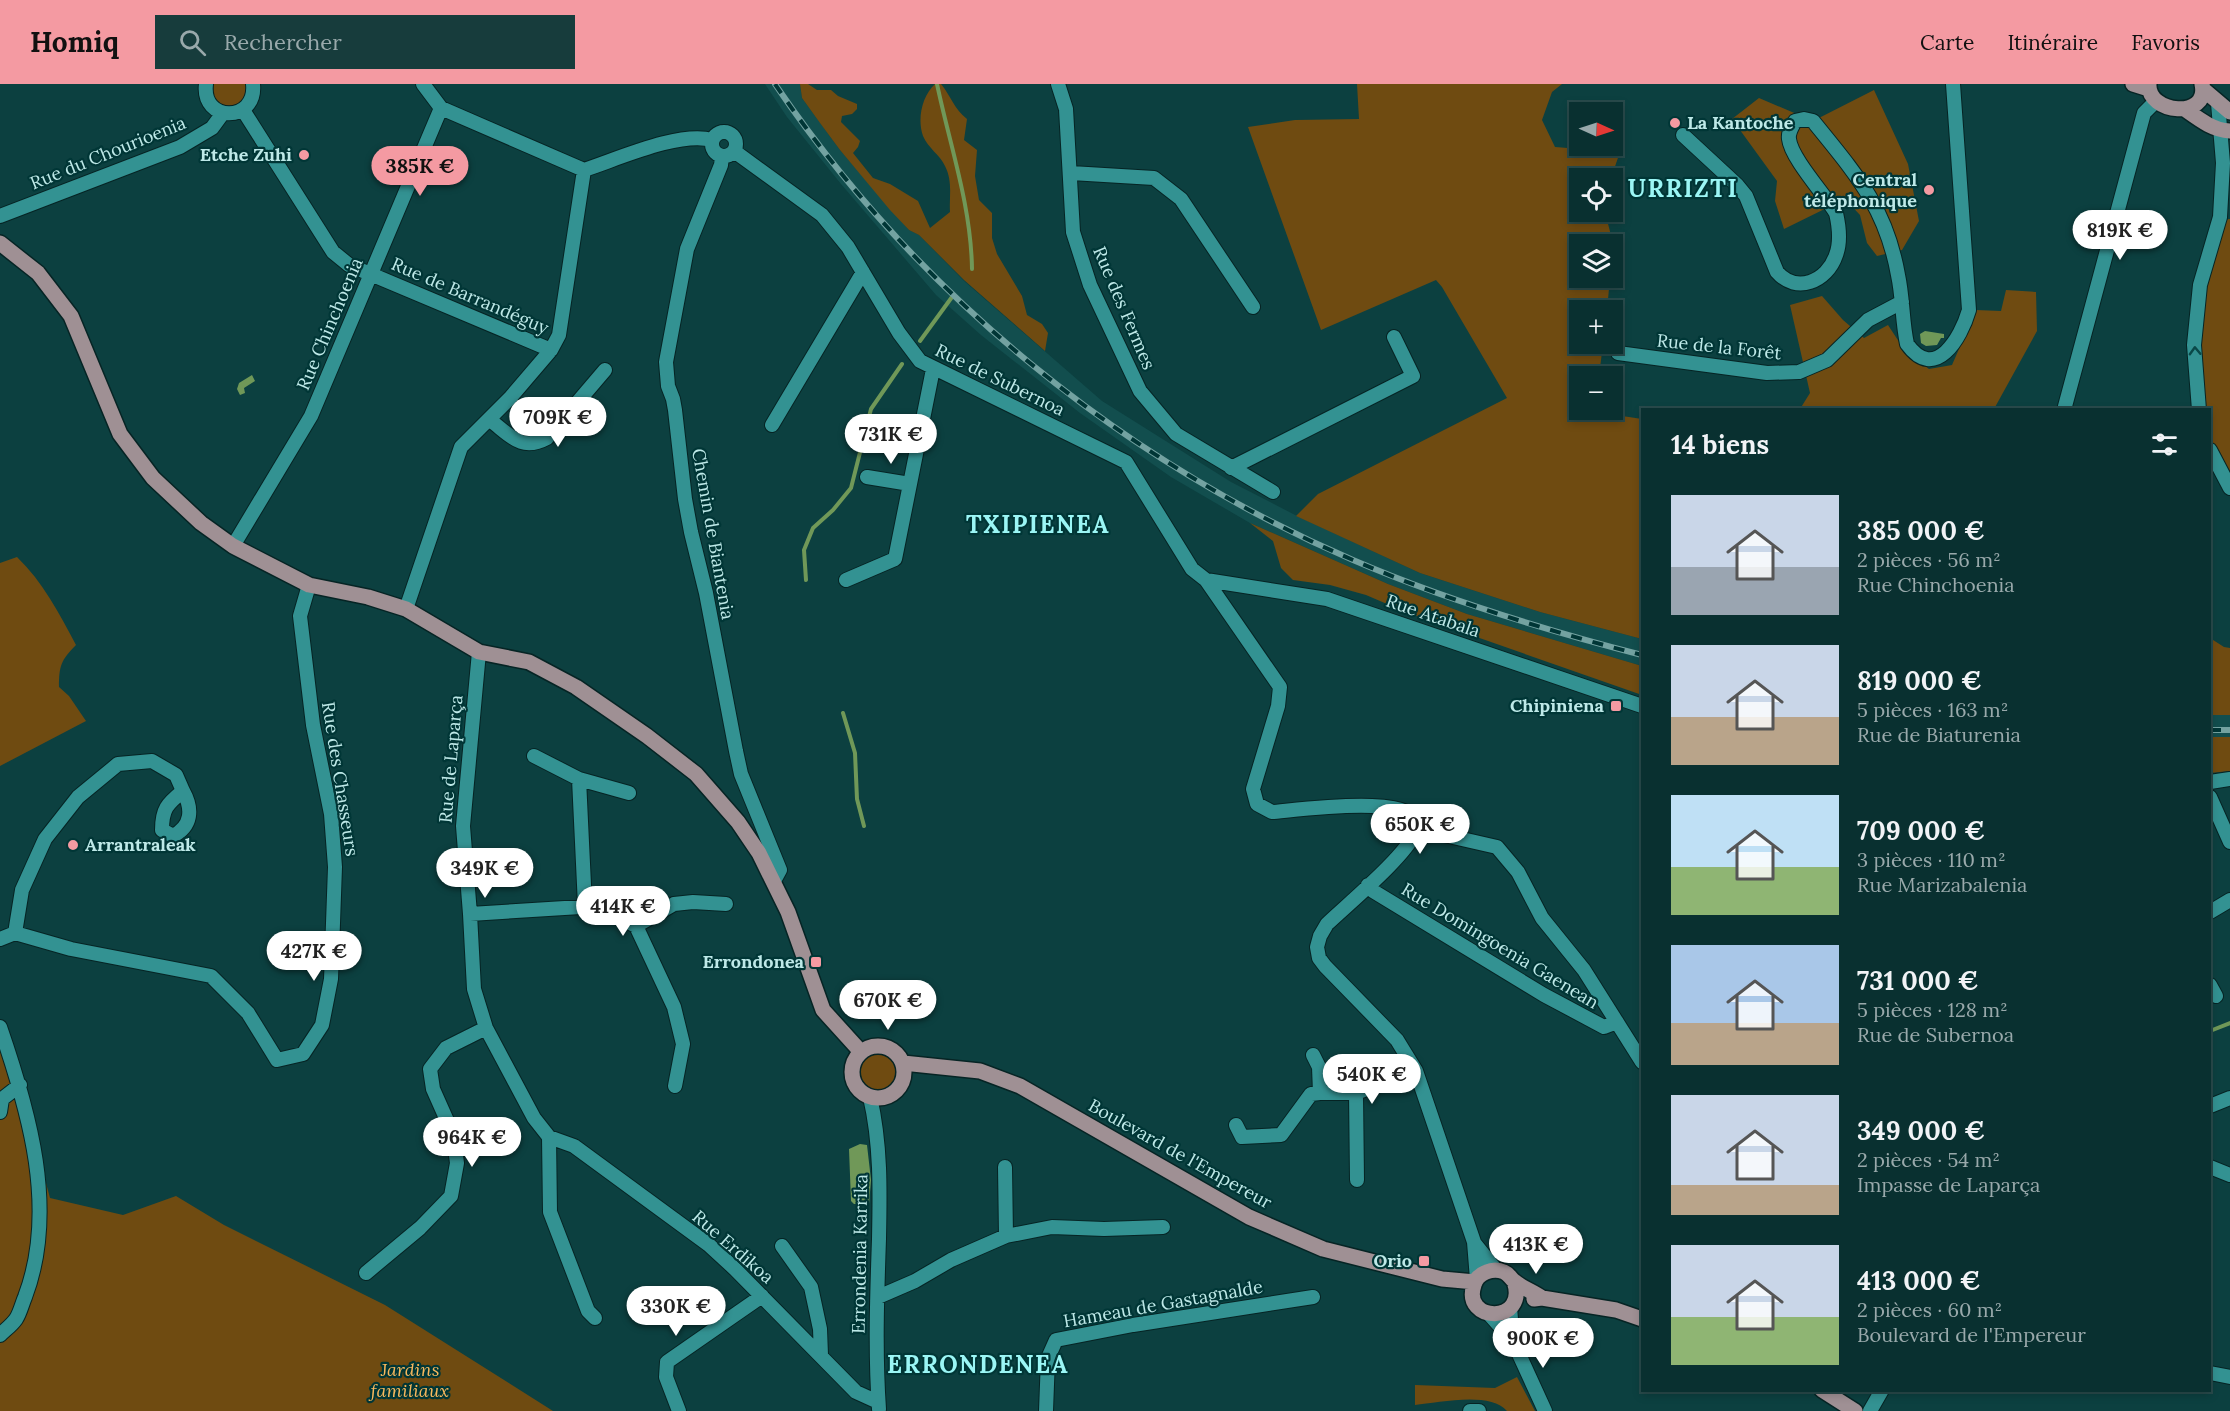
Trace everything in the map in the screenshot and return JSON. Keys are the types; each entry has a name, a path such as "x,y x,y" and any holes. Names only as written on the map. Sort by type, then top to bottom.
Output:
{"main road":[{"path":"2133,84 2151,91 2178,110 2186,110 2198,103 2203,86 2224,107"},
{"path":"2186,110 2209,125 2225,130"},
{"path":"0,243 38,273 71,316 120,434 153,478 201,523 233,546 309,585 368,597 406,609 479,652 529,663 576,687 696,774 738,822 759,853 788,912 824,1010 861,1052"},
{"path":"882,1046 895,1052 903,1063 904,1074 901,1085 893,1094 882,1098 870,1097 858,1090 852,1077 853,1064 861,1052 871,1047 882,1046"},
{"name":"Boulevard de l'Empereur","path":"903,1063 980,1071 1020,1086 1249,1217 1323,1249 1442,1279 1476,1280 1486,1271 1496,1270"},
{"path":"1496,1270 1503,1271 1514,1281 1542,1298 1616,1310 1641,1319"},
{"name":"Boulevard de l'Empereur","path":"1442,1279 1473,1297 1477,1306 1489,1314"},
{"path":"1473,1297 1476,1280"},
{"path":"1512,1306 1516,1296 1514,1281"},
{"path":"1489,1314 1504,1313 1512,1306 1542,1298"},
{"path":"1826,1392 1855,1411"}],"street":[{"path":"206,84 205,92 211,105 223,113 231,114 243,110 249,104 254,94 253,84"},
{"path":"423,84 441,108 584,170 681,138 702,137 712,140"},
{"name":"Rue des Fermes","path":"1058,84 1066,109 1073,232 1090,285 1140,391 1176,434 1273,492"},
{"path":"1683,135 1746,196 1777,272 1784,280 1801,284 1812,282 1823,276 1832,266 1838,245 1836,213 1794,152 1789,140 1790,129 1795,121 1804,119 1813,121 1862,181 1875,202 1893,251 1907,344 1913,353 1937,359 1948,352 1965,326 1969,310 1953,84"},
{"path":"2065,408 2151,91"},
{"path":"2199,408 2194,345 2200,285 2220,217 2225,130 2224,107"},
{"name":"Rue Chinchoenia","path":"233,546 311,416 441,108"},
{"name":"Rue de Barrandéguy","path":"243,110 333,252 349,265 551,351"},
{"name":"Rue du Chourioenia","path":"0,216 180,147 212,128 223,113"},
{"path":"723,132 735,139 736,146 728,154 715,153 712,140 717,134 723,132"},
{"name":"Rue de Subernoa","path":"728,154 822,215 848,247 899,333 920,361 1126,462 1192,569 1206,580 1280,687 1278,706 1253,789 1257,804 1272,812 1378,805 1407,810 1416,818 1418,829"},
{"name":"Chemin de Biantenia","path":"728,154 721,165 687,249 666,362 666,376 675,410 681,470 691,532 706,593 736,751 741,774 780,870 774,881"},
{"path":"406,609 461,447 490,420 551,351 558,335 584,170"},
{"path":"1071,173 1154,178 1181,199 1253,307"},
{"path":"772,425 863,272"},
{"name":"Rue de la Forêt","path":"1623,354 1767,373 1799,372 1827,360 1868,320 1902,302"},
{"path":"1231,468 1413,376 1394,337"},
{"path":"846,580 895,559 933,369"},
{"path":"490,420 526,445 536,444 547,438 605,370"},
{"path":"2211,452 2230,488"},
{"path":"867,477 910,484"},
{"name":"Rue Atabala","path":"1206,580 1327,599 1641,706"},
{"name":"Rue des Chasseurs","path":"15,933 72,949 211,976 248,1013 277,1060 303,1054 322,1025 331,979 335,867 331,814 313,725 300,616 309,585"},
{"name":"Rue de Laparça","path":"479,652 462,826 474,989 486,1029 534,1118 549,1137"},
{"path":"534,756 579,779 629,793"},
{"path":"0,939 15,933 22,890 45,839 78,797 118,764 152,761 176,775 183,791"},
{"path":"579,779 585,906"},
{"path":"2211,782 2230,779"},
{"path":"2211,799 2230,842"},
{"path":"1476,1280 1474,1242 1416,1071 1398,1040 1324,966 1319,958 1317,947 1327,924 1406,849 1418,829 1497,846 1518,872 1542,918 1584,970 1641,1060"},
{"name":"Rue Domingoenia Gaenean","path":"1368,885 1373,891 1544,996 1604,1027 1617,1022"},
{"path":"2211,911 2230,900"},
{"path":"636,926 674,904 693,902 726,904"},
{"path":"470,914 597,906 636,926 674,1007 683,1044 675,1086"},
{"path":"0,1027 20,1085 34,1149 40,1210 34,1272 16,1319 0,1335"},
{"path":"366,1273 420,1228 452,1196 457,1163 453,1134 433,1089 430,1069 446,1048 486,1029"},
{"path":"1313,1055 1319,1067 1320,1093"},
{"path":"1236,1125 1242,1137 1281,1135 1311,1094 1356,1093 1416,1071"},
{"path":"0,1112 2,1099 20,1085"},
{"path":"1356,1093 1357,1180"},
{"name":"Errondenia Karrika","path":"870,1097 876,1121 880,1186 876,1362 879,1407"},
{"path":"2211,1106 2230,1098"},
{"path":"549,1137 550,1212 588,1311 595,1318"},
{"name":"Rue Erdikoa","path":"549,1137 574,1146 709,1245 856,1392 879,1407"},
{"path":"1005,1167 1006,1236"},
{"path":"2211,1167 2230,1175"},
{"path":"878,1297 915,1281 951,1260 1006,1236 1052,1227 1104,1229 1163,1227"},
{"path":"1474,1242 1496,1270"},
{"path":"782,1246 811,1287 820,1329 821,1355"},
{"path":"679,1411 666,1377 667,1362 762,1296"},
{"name":"Hameau de Gastagnalde","path":"1046,1411 1048,1358 1056,1340 1133,1325 1313,1298"},
{"path":"1512,1306 1513,1341"},
{"path":"1489,1314 1513,1341 1545,1411"},
{"path":"2211,1372 2230,1377"},
{"path":"1870,1411 1881,1392"},
{"path":"1470,1411 1479,1411"}],"shaded area":[{"path":"765,84 800,84 802,98 840,150 909,230 919,235 964,281 1102,401 1231,482 1297,516 1420,573 1540,612 1641,639 1641,666 1467,614 1388,584 1250,523 1171,477 1080,413 981,335 936,295 787,117"},
{"path":"1925,331 1944,334 1944,338 1941,338 1937,345 1926,346 1921,343 1920,334"},
{"path":"252,375 255,381 244,388 245,393 240,395 237,389 239,383"},
{"path":"2211,715 2230,715 2230,737 2211,737"},
{"path":"860,1144 867,1145 871,1180 869,1204 854,1204 851,1201 849,1149"}],"green space":[{"path":"214,84 248,84 245,100 233,105 222,105 214,98"},
{"path":"800,84 808,84 817,90 831,90 838,96 857,104 857,109 852,114 842,116 841,122 860,141 853,153 873,178 890,184 918,201 930,228 950,212 950,183 947,172 943,162 925,140 921,129 924,101 935,84 941,84 967,119 964,140 977,150 975,176 979,200 992,213 992,238 997,254 1022,296 1027,315 1042,324 1048,333 1045,351 964,280 919,235 909,230 890,210 840,150 802,98"},
{"path":"1357,84 1562,84 1552,92 1542,120 1555,147 1569,148 1569,156 1619,156 1614,168 1569,168 1569,222 1608,222 1611,234 1569,234 1569,288 1609,288 1608,300 1569,300 1569,354 1602,354 1600,366 1569,366 1569,420 1623,420 1623,416 1641,419 1641,639 1540,612 1420,573 1296,516 1318,494 1507,398 1436,280 1321,330 1248,127 1295,120 1359,119"},
{"path":"1874,90 1908,164 1919,221 1902,250 1877,256 1867,243 1860,215 1845,199 1784,229 1775,201 1777,181 1732,119 1759,98 1813,121"},
{"path":"2230,219 2230,488 2211,452 2211,408 2199,408 2194,345 2217,231"},
{"path":"2006,290 2036,292 2037,331 1995,408 1801,408 1810,393 1790,305 1822,296 1843,320 1864,338 1888,325 1905,351 1929,369 1952,365 1976,310 2001,311"},
{"path":"1250,523 1388,584 1467,614 1641,666 1641,695 1408,613 1366,595 1330,585 1293,580 1281,568 1273,541"},
{"path":"17,557 43,587 76,645 62,664 59,687 69,696 86,721 0,766 0,563"},
{"path":"2211,639 2230,648 2230,715 2211,715"},
{"path":"2211,737 2230,737 2230,771 2211,773"},
{"name":"Jardins familiaux","path":"0,1027 20,1085 50,1198 123,1215 176,1196 224,1225 385,1305 553,1411 0,1411"},
{"path":"878,1046 892,1050 900,1058 904,1072 900,1086 892,1094 878,1098 864,1094 856,1086 852,1072 856,1058 864,1050"},
{"path":"1517,1377 1535,1411 1507,1411 1489,1401 1476,1400 1415,1405 1415,1385 1495,1388"}],"waterway":[{"path":"937,84 964,199 972,269"},
{"path":"920,341 952,297"},
{"path":"806,580 804,550 813,528 833,510 851,488 871,409 902,364"},
{"path":"843,713 855,753 857,799 864,826"},
{"path":"2211,1031 2230,1023"}],"railway":[{"path":"775,84 831,161 893,233 959,301 1030,363 1106,421 1185,473 1267,519 1353,560 1388,575 1496,613 1641,655"},
{"path":"2211,730 2230,730"}],"place":[{"name":"La Kantoche","path":"1675,123"},
{"name":"Etche Zuhi","path":"304,155"},
{"name":"Central téléphonique","path":"1929,190"},
{"name":"Chipiniena","path":"1616,706"},
{"name":"Arrantraleak","path":"73,845"},
{"name":"Errondonea","path":"816,962"},
{"name":"Orio","path":"1424,1261"}],"district":[{"name":"URRIZTI","path":"1683,189"},
{"name":"TXIPIENEA","path":"1038,525"},
{"name":"ERRONDENEA","path":"978,1365"}]}
